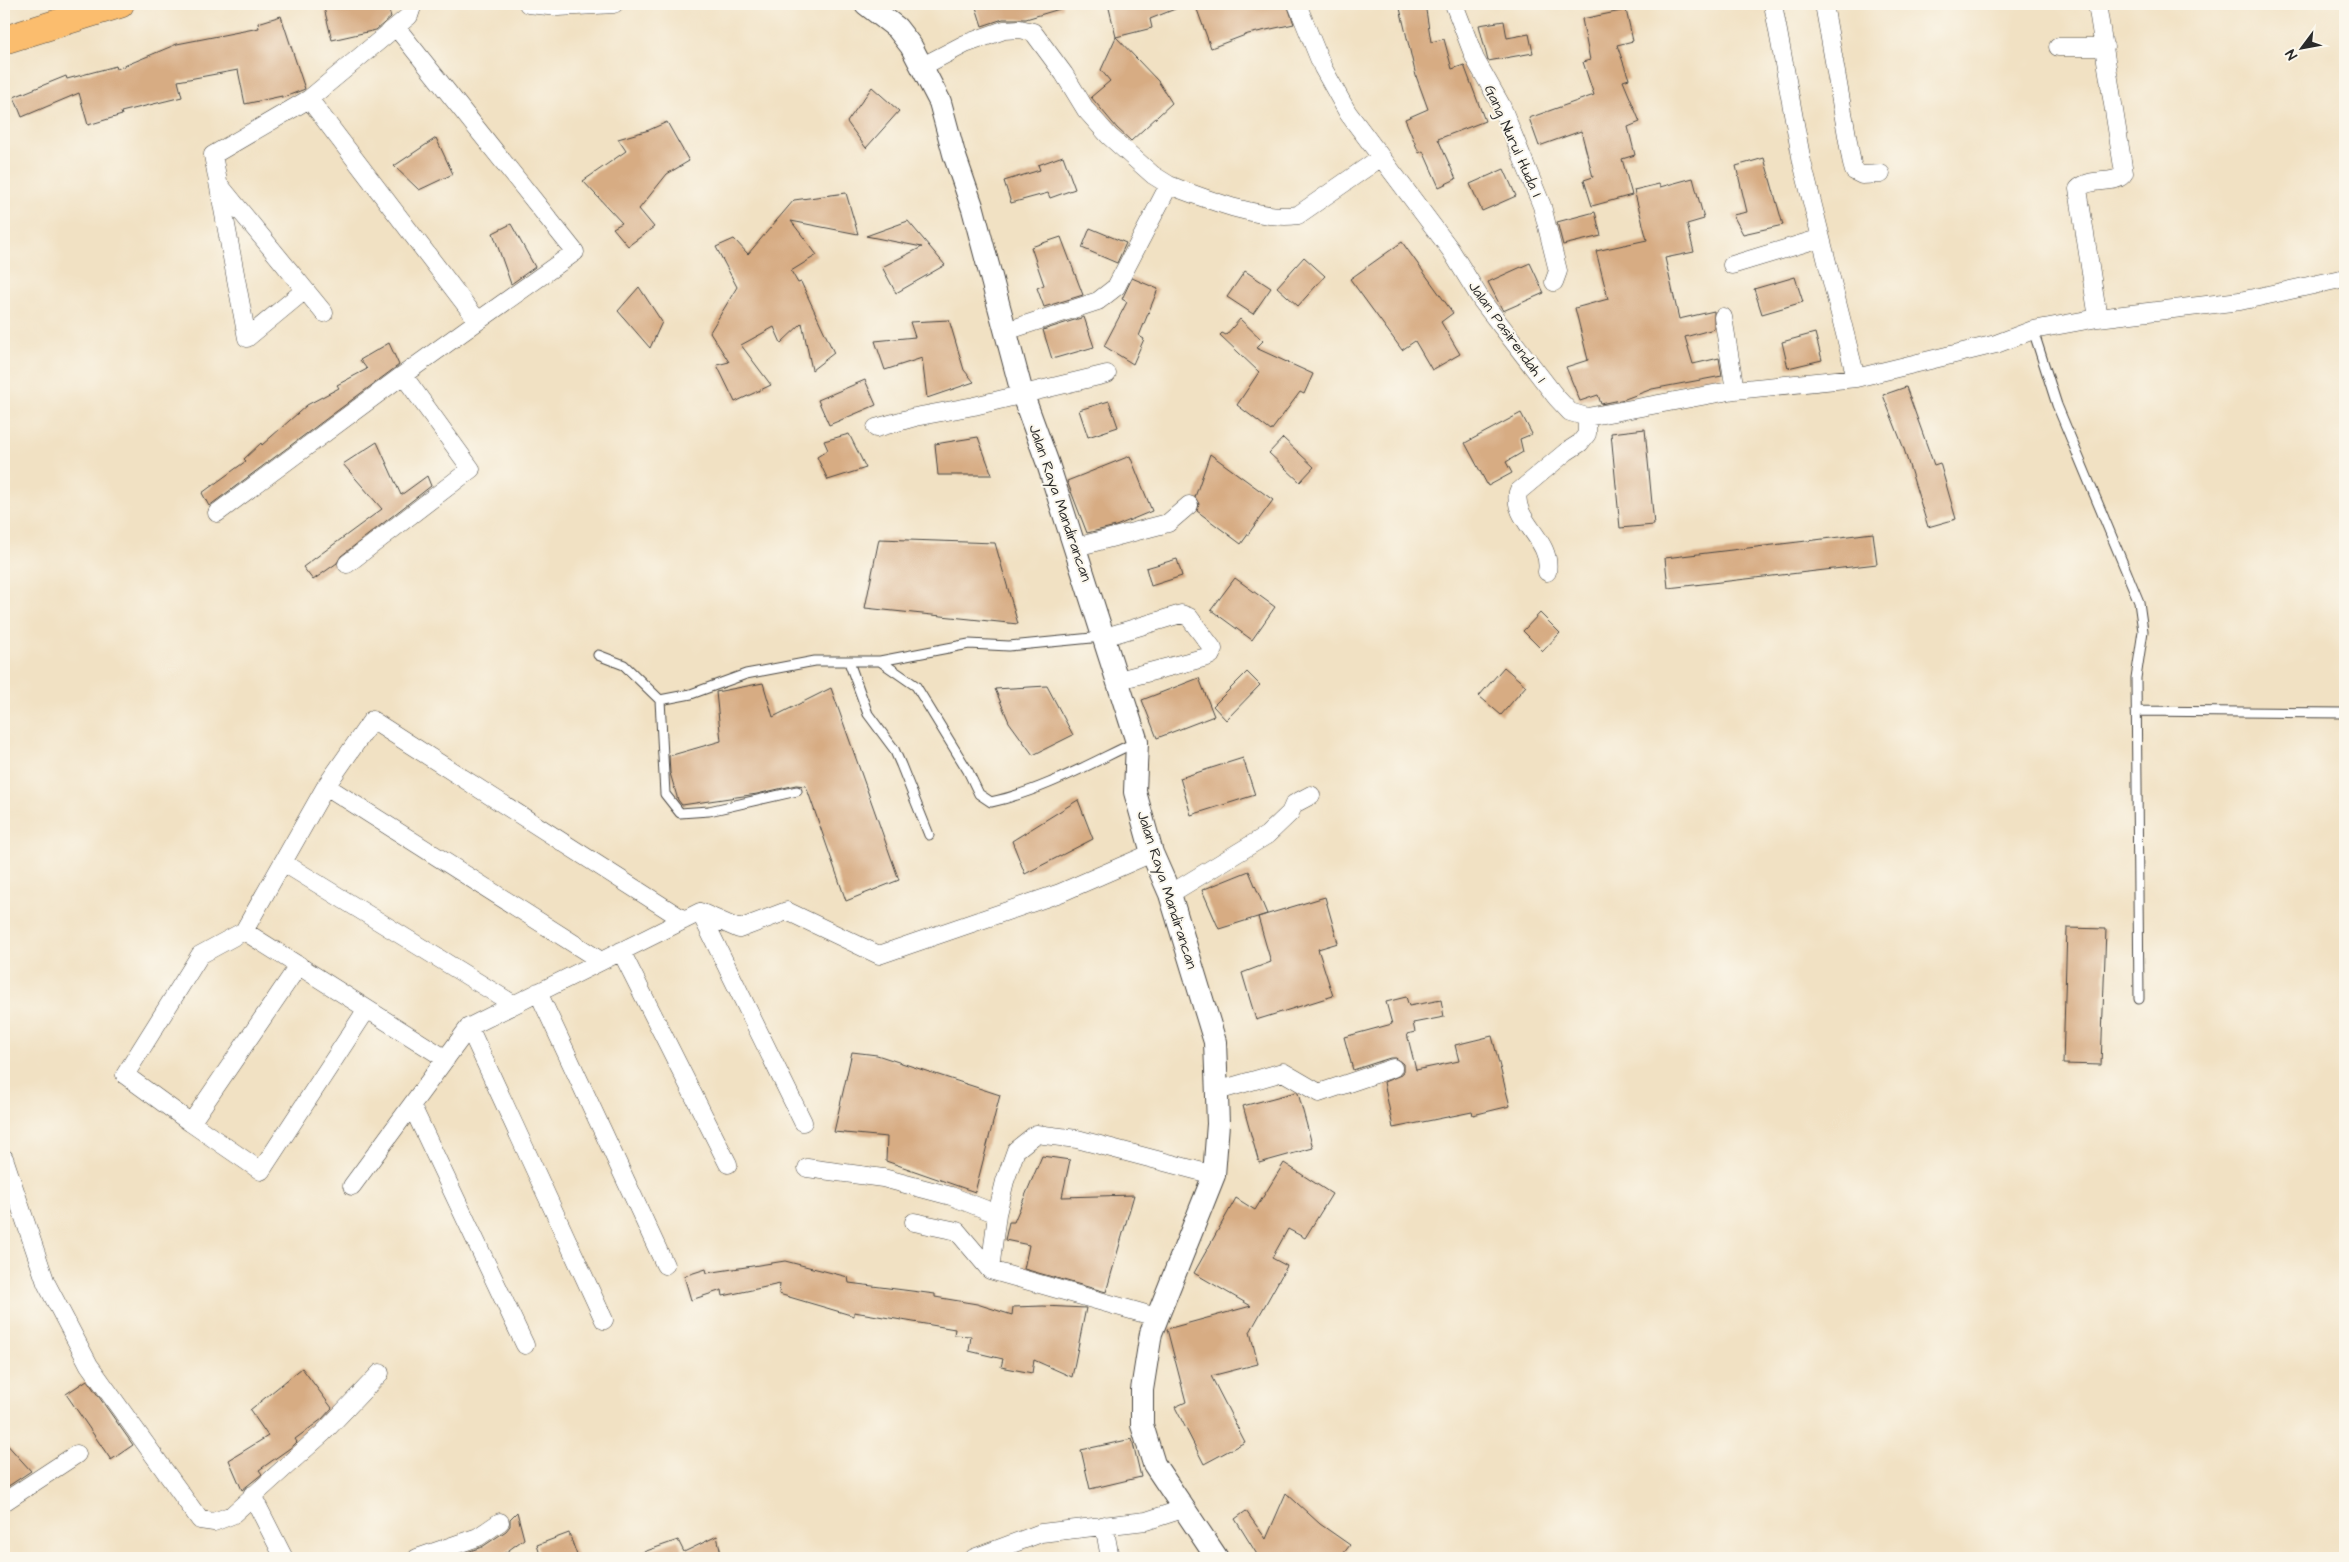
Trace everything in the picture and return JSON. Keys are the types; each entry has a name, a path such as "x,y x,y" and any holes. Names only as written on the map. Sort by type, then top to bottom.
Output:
{"highway":[{"path":"4,40 120,4"}],"street":[{"path":"305,290 247,338 214,155 309,99 409,16 413,4"},
{"path":"528,4 558,7 614,4"},
{"name":"Jalan Raya Mandirancan","path":"866,4 897,28 923,66 940,102 954,154 973,209 1022,393 1076,548 1119,680 1137,742 1136,792 1152,854 1170,894 1215,1042 1217,1091 1214,1174 1151,1333 1142,1390 1142,1425 1154,1464 1183,1510 1217,1558"},
{"name":"Jalan Pasirendah 1","path":"1297,4 1323,68 1348,113 1450,250 1482,300 1556,397 1570,412 1586,416"},
{"name":"Gang Nurul Huda I","path":"1454,4 1475,59 1501,104 1542,206 1558,271 1554,282"},
{"path":"1774,4 1802,162 1856,378"},
{"path":"1824,4 1854,171 1862,175 1881,174"},
{"path":"2098,4 2124,173 2119,178 2086,183 2078,189 2098,318"},
{"path":"216,513 403,375 575,252 396,27"},
{"path":"923,66 965,44 1004,30 1020,29 1033,32 1064,74 1086,110 1109,136 1152,175 1169,185 1215,203 1282,217 1298,215 1380,158"},
{"path":"2058,46 2105,47"},
{"path":"309,99 478,321"},
{"path":"1006,330 1098,301 1108,295 1116,287 1169,185"},
{"path":"221,187 324,313"},
{"path":"1732,265 1821,238"},
{"path":"1547,572 1548,563 1540,540 1518,506 1518,492 1566,452 1580,443 1587,434 1586,416 1735,390 1856,378 1996,344 2033,330 2098,318 2240,301 2345,278"},
{"path":"1723,317 1735,390"},
{"path":"876,428 1107,374"},
{"path":"347,564 471,469 403,375"},
{"path":"1076,548 1168,523 1189,505"},
{"path":"1104,636 1181,614 1189,617 1213,649 1211,655 1207,657 1119,680"},
{"path":"367,1008 261,1171 125,1075 200,955 244,930 284,863 326,786 372,720 684,920"},
{"path":"326,786 601,961"},
{"path":"1170,894 1268,835 1290,813 1294,804 1311,795"},
{"path":"700,912 739,929 787,911 879,956 1060,893 1152,854"},
{"path":"284,863 513,1004"},
{"path":"352,1186 469,1026 700,912"},
{"path":"700,912 803,1122"},
{"path":"244,930 446,1059"},
{"path":"621,951 728,1164"},
{"path":"191,1123 299,965"},
{"path":"538,992 665,1265"},
{"path":"469,1026 604,1320"},
{"path":"1217,1091 1283,1072 1318,1093 1393,1068"},
{"path":"412,1106 524,1345"},
{"path":"990,1270 997,1214 1005,1181 1016,1150 1036,1134 1077,1139 1214,1174"},
{"path":"4,1158 46,1283 89,1365 200,1520 214,1522 232,1516 252,1495 323,1433 380,1373"},
{"path":"807,1168 883,1178 951,1196 997,1214"},
{"path":"914,1222 956,1231 990,1270 1156,1317"},
{"path":"4,1502 77,1454"},
{"path":"252,1495 284,1558"},
{"path":"974,1558 1041,1533 1146,1521 1183,1510"},
{"path":"417,1558 478,1536 500,1522"},
{"path":"1104,1525 1110,1558"}],"lane":[{"path":"2033,330 2057,405 2139,602 2143,631 2136,678 2139,998"},
{"path":"660,700 691,694 746,674 815,661 880,661 969,644 1009,646 1104,636"},
{"path":"598,655 624,665 660,700 665,794 680,813 709,811 797,790"},
{"path":"880,661 916,686 968,771 979,794 991,802 1011,798 1039,788 1137,742"},
{"path":"849,662 868,714 894,749 929,835"},
{"path":"2136,711 2345,713"}],"building":[{"path":"323,4 387,4 391,17 376,30 332,40"},
{"path":"975,4 1063,4 1063,8 1026,19 1003,19 982,26"},
{"path":"1108,4 1185,5 1150,19 1152,28 1116,37"},
{"path":"1195,4 1287,4 1294,24 1248,34 1211,48"},
{"path":"1399,4 1425,4 1431,42 1444,39 1452,69 1464,65 1485,121 1438,139 1456,179 1439,187 1423,151 1419,153 1405,119 1428,109 1416,76"},
{"path":"1626,10 1633,41 1617,45 1629,79 1623,81 1640,122 1628,127 1635,155 1622,159 1632,195 1592,206 1584,180 1593,177 1581,131 1539,146 1529,118 1594,95 1583,62 1590,60 1582,19"},
{"path":"281,16 305,89 282,98 282,96 245,104 238,70 178,81 182,97 121,112 122,115 88,125 79,93 22,117 14,97 66,76 67,79 116,66 117,69 177,44 259,28 258,23"},
{"path":"1504,21 1507,38 1529,34 1533,53 1488,61 1479,25"},
{"path":"1116,37 1158,81 1172,103 1131,141 1117,128 1091,97 1110,81 1101,70"},
{"path":"872,87 899,111 866,148 847,122"},
{"path":"667,122 689,161 667,174 639,209 654,227 628,246 613,228 622,223 583,181 626,151 618,139 649,130"},
{"path":"436,138 453,174 419,190 394,166"},
{"path":"1063,156 1075,189 1050,198 1048,193 1011,203 1004,181 1040,170 1038,165"},
{"path":"1764,158 1783,225 1743,234 1733,215 1747,212 1736,166"},
{"path":"1504,169 1516,196 1482,211 1470,184"},
{"path":"1693,178 1704,219 1687,224 1694,252 1665,258 1679,319 1714,311 1714,329 1685,337 1693,364 1719,358 1722,376 1652,389 1625,399 1601,404 1598,395 1580,401 1566,367 1588,360 1575,308 1608,299 1596,251 1647,240 1634,190 1659,184 1660,187"},
{"path":"846,193 858,234 791,221 817,255 791,271 798,283 801,282 834,353 812,370 802,323 781,343 774,327 741,345 771,385 735,402 717,365 729,362 710,332 737,287 716,247 734,239 748,254 794,200"},
{"path":"1595,212 1601,236 1563,245 1557,222"},
{"path":"908,221 945,265 896,293 882,267 922,247 866,236"},
{"path":"511,224 535,267 511,284 493,233"},
{"path":"1090,228 1126,243 1117,263 1082,248"},
{"path":"1061,237 1083,295 1044,307 1037,288 1044,285 1031,247"},
{"path":"1402,242 1453,313 1441,322 1460,354 1432,370 1415,341 1402,350 1350,279"},
{"path":"1304,257 1325,276 1298,306 1277,287"},
{"path":"1530,263 1544,293 1503,311 1488,282"},
{"path":"1245,271 1271,288 1253,314 1227,297"},
{"path":"1795,277 1803,302 1762,314 1754,289"},
{"path":"1132,278 1158,289 1139,336 1144,339 1133,364 1104,346 1127,302 1122,299"},
{"path":"639,287 662,322 650,348 618,311"},
{"path":"1084,317 1094,347 1052,359 1043,330"},
{"path":"1240,319 1263,341 1256,348 1313,374 1304,394 1300,392 1271,431 1237,405 1259,372 1220,335 1222,333 1226,335"},
{"path":"949,320 964,370 974,382 927,398 922,358 885,370 875,341 915,337 910,322"},
{"path":"1815,333 1822,360 1788,368 1782,342"},
{"path":"389,343 399,365 209,506 202,493 246,461 244,459 261,443 262,445 307,405 339,388 337,385 367,369 360,360"},
{"path":"865,380 876,405 829,425 818,400"},
{"path":"1906,387 1934,465 1940,463 1956,519 1928,527 1904,449 1883,395"},
{"path":"1109,401 1118,427 1088,437 1079,410"},
{"path":"1521,413 1532,434 1520,439 1523,452 1506,462 1512,473 1488,486 1465,443"},
{"path":"1645,429 1654,525 1620,528 1611,433"},
{"path":"849,434 866,468 828,480 817,457 828,450 824,441"},
{"path":"978,437 992,475 938,475 935,444"},
{"path":"1283,438 1314,467 1300,482 1269,453"},
{"path":"377,442 401,495 427,476 431,486 341,556 337,563 313,580 303,567 382,509 343,464"},
{"path":"1210,454 1273,500 1241,544 1197,511 1199,504 1195,497"},
{"path":"1130,456 1152,511 1116,526 1087,533 1067,481"},
{"path":"1873,533 1877,564 1668,588 1665,558"},
{"path":"879,539 995,543 1018,624 865,608"},
{"path":"1177,559 1182,576 1151,586 1146,568"},
{"path":"1235,578 1275,607 1252,640 1211,610"},
{"path":"1540,613 1560,633 1543,651 1523,631"},
{"path":"1504,667 1526,686 1501,715 1479,696"},
{"path":"1247,672 1260,685 1226,720 1213,706"},
{"path":"1199,678 1214,716 1157,738 1142,700"},
{"path":"763,683 773,717 831,688 899,880 846,901 806,786 796,785 757,794 682,805 678,800 670,773 669,756 721,741 716,692"},
{"path":"1047,686 1073,735 1033,755 1009,722 995,689"},
{"path":"1243,758 1255,795 1191,815 1180,778"},
{"path":"1078,800 1093,839 1025,874 1012,841"},
{"path":"1249,871 1267,914 1219,929 1202,890"},
{"path":"1325,897 1338,943 1318,949 1333,996 1256,1020 1242,973 1271,962 1258,917"},
{"path":"2067,928 2106,929 2101,1065 2063,1064"},
{"path":"1406,997 1409,1006 1441,1000 1444,1017 1413,1023 1415,1032 1407,1034 1416,1070 1459,1061 1455,1045 1492,1036 1510,1106 1473,1115 1472,1112 1393,1128 1384,1082 1401,1075 1403,1064 1396,1058 1390,1058 1353,1070 1344,1037 1392,1024 1386,1002"},
{"path":"852,1052 877,1055 1000,1095 975,1192 886,1161 887,1137 834,1132"},
{"path":"1298,1093 1313,1148 1259,1163 1243,1106"},
{"path":"1042,1156 1070,1160 1062,1197 1134,1195 1106,1292 1024,1269 1029,1245 1005,1240 1009,1222 1014,1222"},
{"path":"1284,1163 1332,1194 1305,1238 1288,1229 1272,1258 1287,1266 1250,1332 1258,1364 1211,1376 1245,1442 1204,1464 1175,1407 1186,1402 1167,1329 1251,1306 1194,1273 1236,1198 1255,1210"},
{"path":"785,1261 848,1277 849,1283 935,1294 935,1297 977,1304 1012,1315 1013,1307 1086,1308 1072,1377 1034,1360 1032,1373 1001,1367 1003,1359 969,1351 971,1336 954,1335 955,1329 854,1312 854,1316 779,1294 780,1284 723,1296 722,1290 691,1300 684,1276 706,1269 707,1273"},
{"path":"302,1368 332,1408 322,1419 295,1439 297,1442 293,1446 259,1470 262,1474 242,1490 229,1460 268,1436 250,1410"},
{"path":"87,1380 133,1445 111,1460 66,1394"},
{"path":"1132,1439 1141,1477 1090,1489 1081,1450"},
{"path":"4,1441 31,1471 4,1489"},
{"path":"1286,1493 1320,1524 1350,1545 1340,1558 1257,1558 1258,1556 1235,1519 1246,1511 1266,1539"},
{"path":"517,1512 524,1539 498,1558 449,1558 482,1547 506,1531 510,1526 510,1519"},
{"path":"569,1533 578,1558 541,1558 537,1545"},
{"path":"717,1536 722,1558 633,1558 632,1556 678,1540 684,1552"}]}
